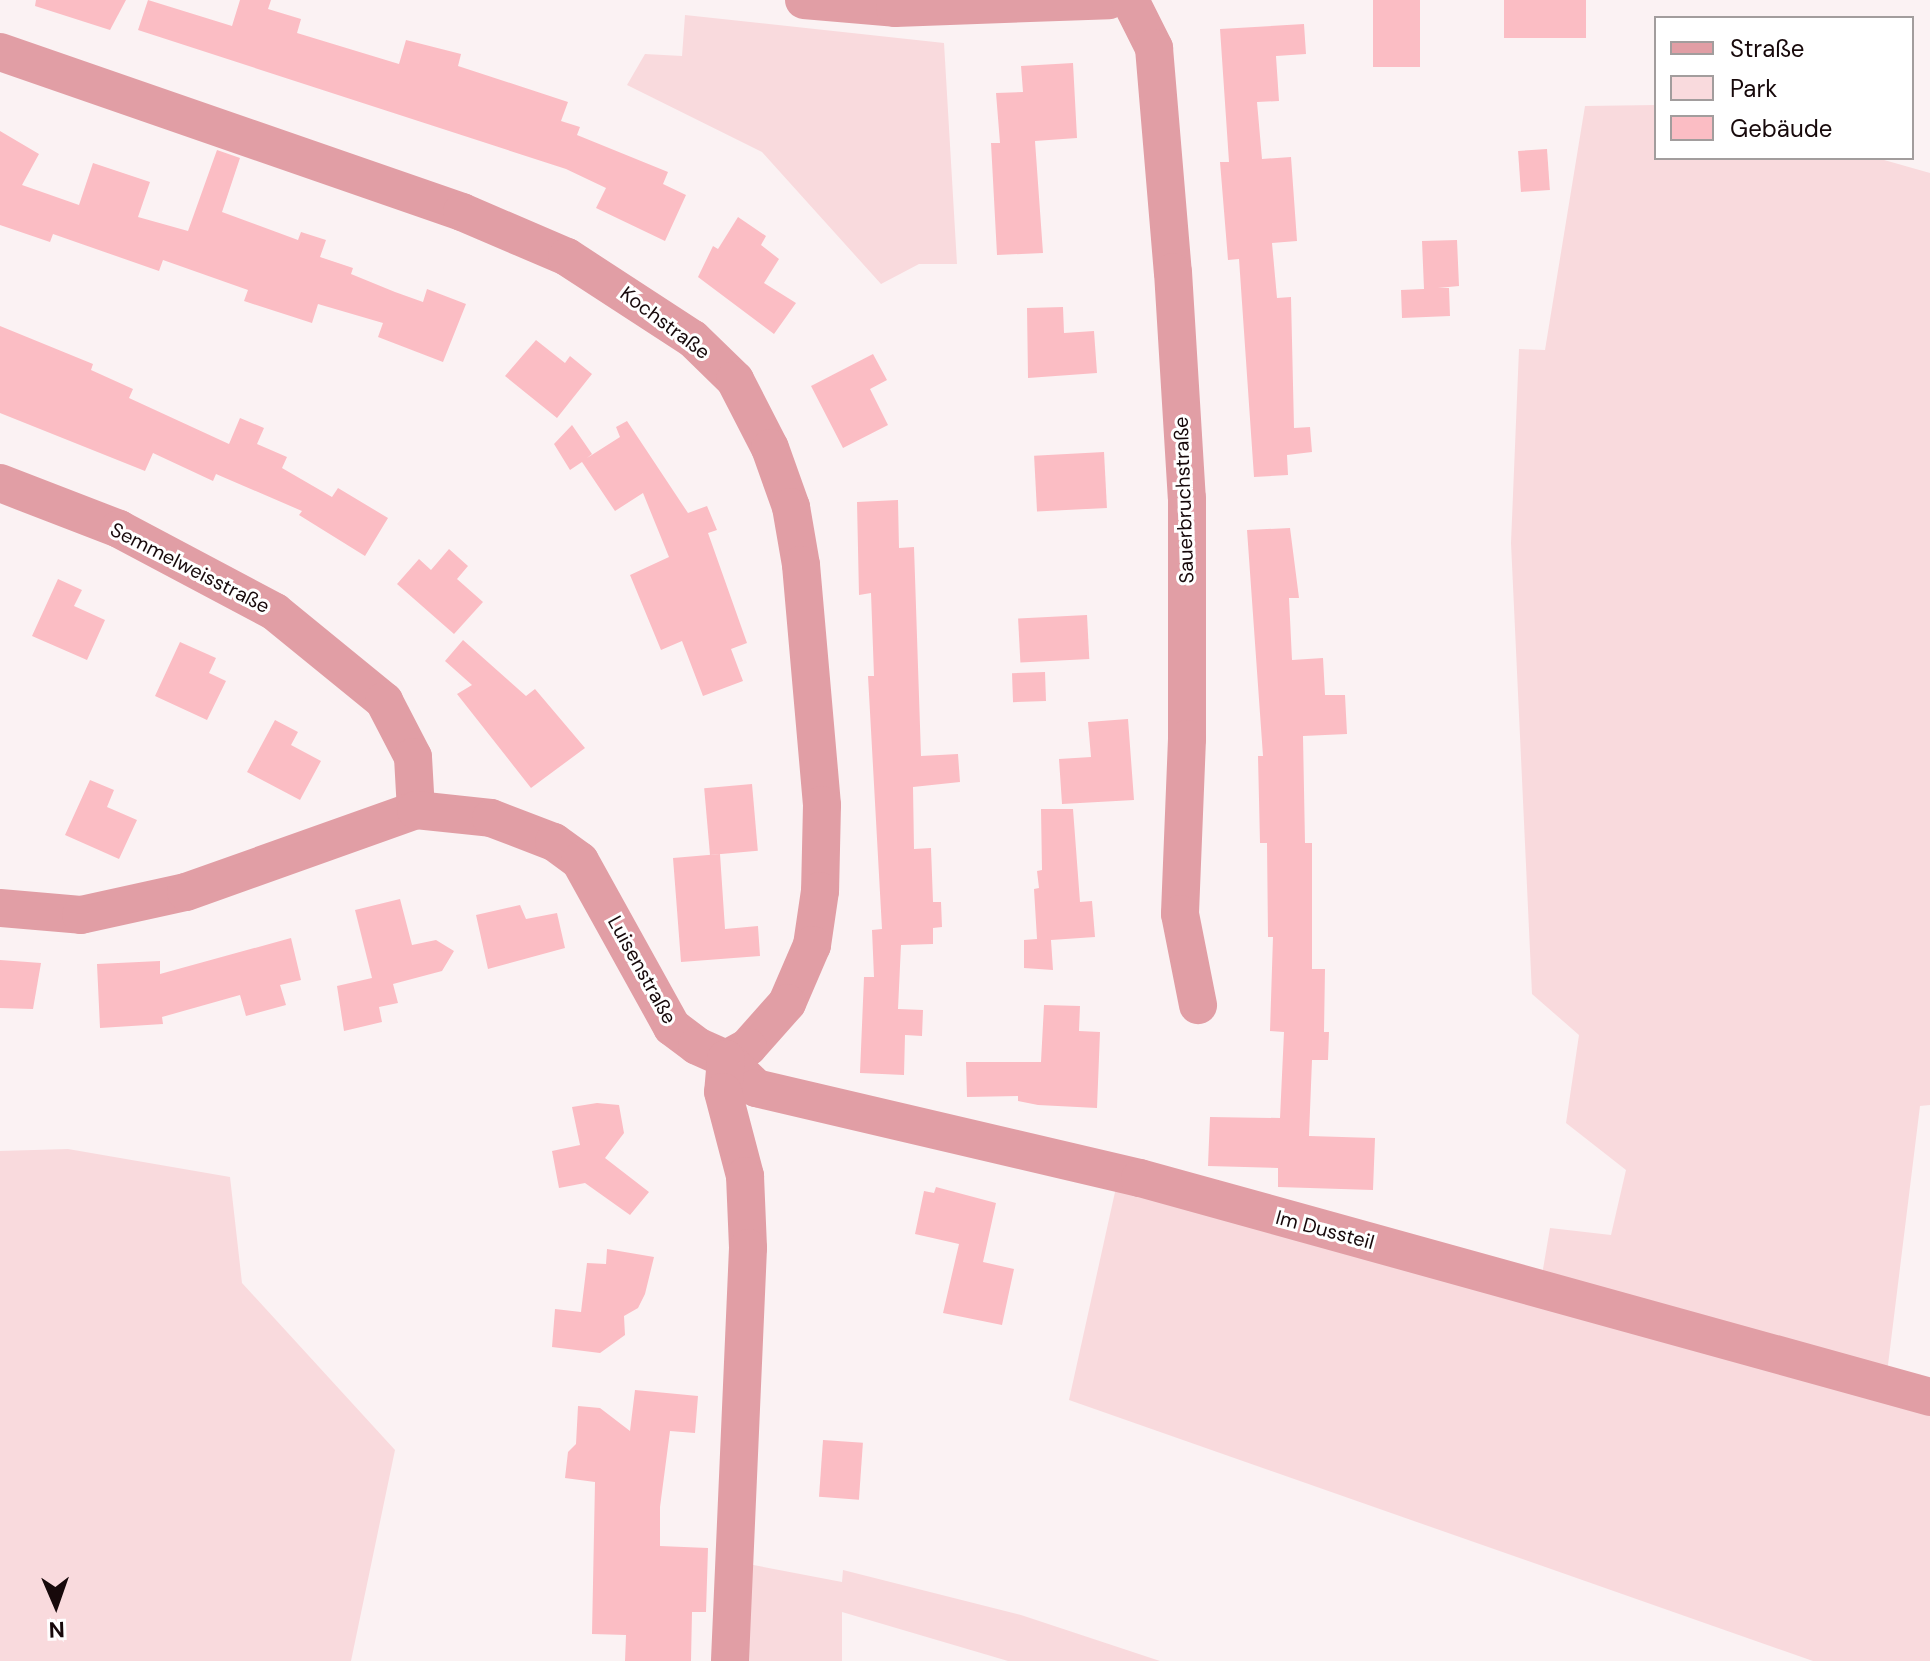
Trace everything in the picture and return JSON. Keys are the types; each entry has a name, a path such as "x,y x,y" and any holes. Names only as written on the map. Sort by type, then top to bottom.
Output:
{"street":[{"path":"804,0 895,8 1109,0"},
{"name":"Sauerbruchstraße","path":"1130,0 1154,48 1173,272 1187,498 1187,739 1180,914 1198,1005"},
{"name":"Kochstraße","path":"0,52 462,212 567,257 693,339 735,380 770,448 791,507 801,565 822,805 820,891 812,945 787,1003 748,1047 726,1059"},
{"name":"Semmelweisstraße","path":"0,483 119,529 275,612 384,701 413,757 416,810"},
{"name":"Luisenstraße","path":"0,908 81,915 186,892 416,810 491,818 554,842 580,861 672,1027 726,1059"},
{"path":"726,1059 723,1092 745,1176 748,1248 730,1661"},
{"name":"Im Dussteil","path":"726,1059 756,1088 1140,1178 1930,1397"}],"green space":[{"path":"685,15 944,43 957,264 919,264 881,284 762,152 627,85 645,54 682,56"},
{"path":"1654,105 1654,160 1884,160 1930,173 1930,1105 1920,1106 1887,1373 1541,1281 1550,1228 1611,1235 1626,1170 1566,1123 1579,1035 1532,994 1511,543 1519,349 1545,350 1585,106"},
{"path":"68,1149 230,1177 242,1283 395,1450 351,1661 0,1661 0,1151"},
{"path":"1117,1183 1930,1413 1930,1661 1813,1661 1069,1400"},
{"path":"743,1563 842,1582 843,1570 1021,1615 1160,1661 1008,1661 842,1612 842,1661 744,1661"}],"building":[{"path":"36,0 126,0 110,30 35,6"},
{"path":"148,0 232,26 240,0 271,0 268,9 301,19 297,33 399,64 406,40 461,54 458,66 568,102 561,121 580,127 577,135 668,172 663,184 686,195 665,241 596,208 606,188 566,169 138,30"},
{"path":"1373,0 1420,0 1420,67 1373,67"},
{"path":"1504,0 1586,0 1586,38 1504,38"},
{"path":"1304,24 1306,54 1276,56 1279,101 1257,102 1262,159 1291,157 1297,241 1272,243 1277,298 1291,297 1294,428 1310,427 1312,452 1287,455 1288,475 1254,477 1239,259 1228,260 1220,162 1229,162 1220,29"},
{"path":"1073,63 1077,138 1035,141 1043,253 997,255 991,143 1000,143 996,93 1023,92 1021,66"},
{"path":"0,131 39,154 22,185 79,205 93,163 150,182 138,217 188,231 217,150 240,158 222,212 298,240 301,232 326,240 320,257 353,268 351,274 395,292 423,302 427,289 466,304 443,362 378,337 383,323 318,304 312,323 244,301 248,290 163,260 159,271 53,234 50,242 0,225"},
{"path":"1547,149 1550,190 1521,192 1518,151"},
{"path":"738,217 766,236 761,245 779,259 764,283 796,303 774,334 698,277 713,246 718,249"},
{"path":"1457,240 1459,286 1438,288 1449,288 1450,316 1402,318 1401,290 1424,289 1422,241"},
{"path":"1063,307 1064,333 1094,331 1097,373 1028,378 1027,308"},
{"path":"0,326 93,364 91,370 133,389 129,398 229,444 240,418 264,428 257,444 287,457 282,468 332,497 338,488 388,518 365,556 299,515 302,511 216,474 213,481 153,453 145,471 0,413"},
{"path":"536,340 565,363 570,356 592,374 557,418 505,376"},
{"path":"873,354 887,380 870,389 888,425 843,448 811,386"},
{"path":"627,421 688,513 707,506 717,530 708,533 747,643 731,649 743,681 703,696 682,641 661,650 630,575 669,557 643,493 615,511 582,462 570,470 554,444 572,425 592,454 587,458 620,437 616,427"},
{"path":"1104,452 1107,508 1037,512 1034,456"},
{"path":"898,500 899,548 914,547 921,756 958,754 960,782 913,787 914,849 931,848 933,902 941,902 942,927 933,928 933,944 901,945 898,1009 923,1010 922,1036 905,1035 904,1075 860,1073 864,977 874,977 872,930 882,929 868,676 874,676 871,593 859,595 857,502"},
{"path":"1290,528 1299,598 1289,598 1292,660 1323,658 1325,695 1345,695 1347,734 1303,736 1305,843 1312,843 1312,969 1325,969 1324,1032 1329,1032 1328,1060 1312,1060 1309,1136 1375,1138 1373,1190 1278,1187 1278,1168 1208,1166 1210,1117 1280,1118 1284,1032 1270,1031 1273,937 1268,937 1267,843 1260,843 1258,756 1263,756 1247,530"},
{"path":"449,549 468,566 457,579 483,602 454,634 397,584 419,559 431,570"},
{"path":"58,579 82,590 74,606 105,620 87,660 32,636"},
{"path":"1087,615 1089,659 1020,663 1018,619"},
{"path":"463,640 526,696 535,689 585,748 531,788 457,694 472,685 445,661"},
{"path":"180,642 216,658 209,673 226,681 207,720 155,696"},
{"path":"1045,672 1046,701 1013,702 1012,673"},
{"path":"1128,719 1134,800 1062,804 1059,759 1091,757 1088,722"},
{"path":"275,720 298,732 291,745 321,761 300,800 247,772"},
{"path":"90,780 114,790 107,807 137,820 119,859 65,835"},
{"path":"752,784 758,851 710,855 704,788"},
{"path":"1041,809 1073,809 1080,902 1092,901 1095,937 1051,940 1053,970 1024,968 1024,940 1037,939 1034,889 1039,888 1037,871 1042,870"},
{"path":"720,854 725,929 758,926 760,956 681,962 673,858"},
{"path":"400,899 412,945 436,940 454,951 442,971 393,984 398,1003 379,1007 382,1022 344,1031 337,986 372,978 355,910"},
{"path":"520,905 526,919 557,913 565,948 488,969 476,915"},
{"path":"291,938 301,980 280,985 286,1005 246,1016 240,995 162,1017 163,1024 100,1028 97,964 160,961 160,974"},
{"path":"0,960 41,963 33,1009 0,1008"},
{"path":"1044,1005 1080,1006 1079,1031 1100,1032 1097,1108 1038,1105 1018,1101 1018,1096 967,1097 966,1062 1041,1062"},
{"path":"597,1103 619,1105 624,1133 605,1158 649,1192 630,1215 585,1183 559,1188 552,1151 580,1145 572,1107"},
{"path":"936,1187 996,1203 983,1262 1014,1269 1002,1325 943,1313 959,1244 915,1234 924,1191 934,1193"},
{"path":"607,1249 654,1257 645,1294 638,1308 624,1316 625,1335 600,1353 552,1347 555,1309 581,1312 587,1263 606,1264"},
{"path":"635,1390 698,1396 695,1433 670,1431 660,1507 660,1546 708,1548 706,1612 692,1612 691,1661 625,1661 626,1635 592,1634 595,1482 565,1478 568,1452 576,1444 578,1406 600,1408 630,1431"},
{"path":"823,1440 863,1443 859,1500 819,1497"}]}
